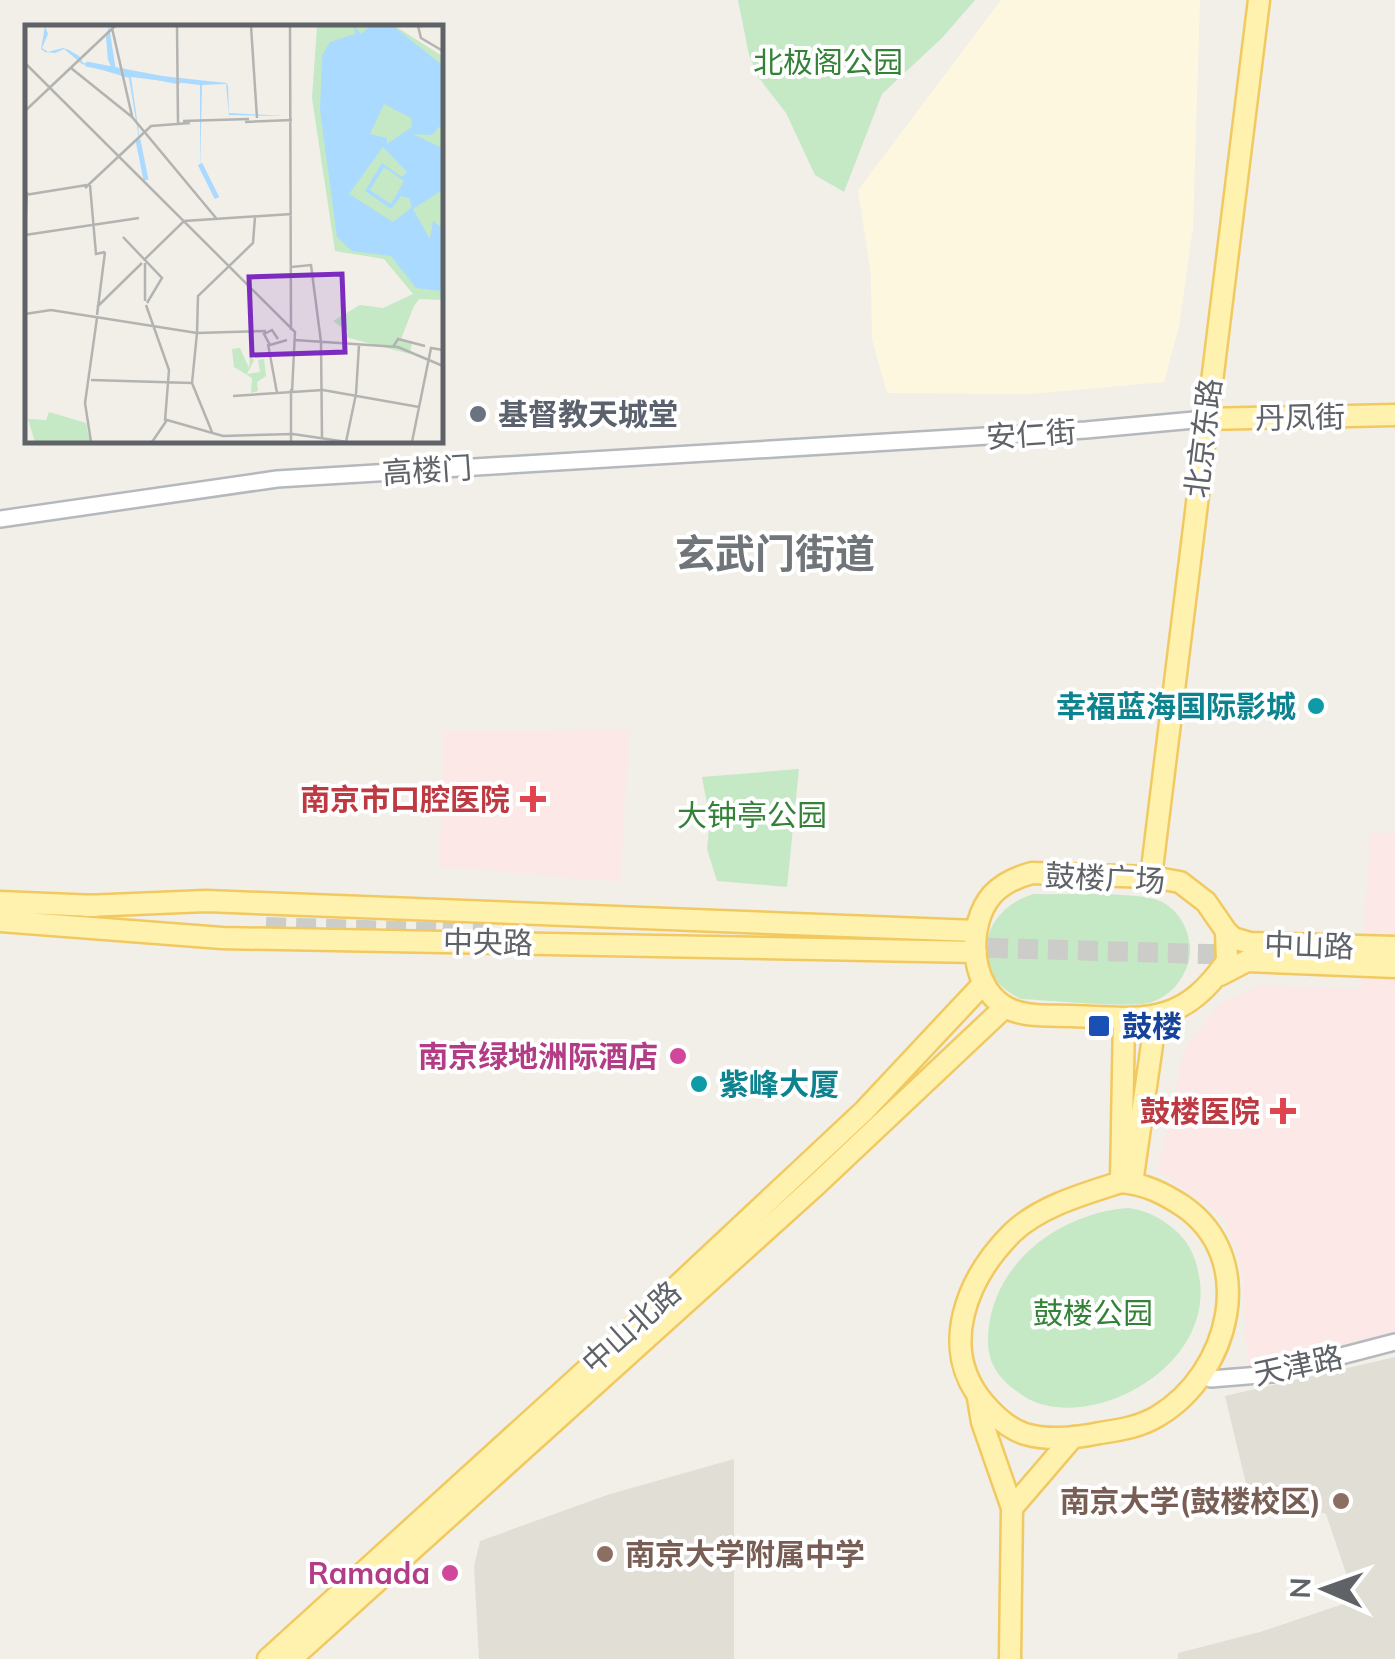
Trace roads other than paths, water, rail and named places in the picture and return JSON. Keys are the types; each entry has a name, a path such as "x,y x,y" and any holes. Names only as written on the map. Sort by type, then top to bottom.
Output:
{"main road":[{"name":"北京东路","path":"1150,877 1259,0"},
{"name":"丹凤街","path":"1205,419 1395,415"},
{"name":"鼓楼广场","path":"976,942 988,900 1018,877 1043,873 1168,878 1206,902 1226,931"},
{"name":"中央路","path":"86,906 206,901 976,942"},
{"name":"中央路","path":"0,902 267,921 0,919"},
{"name":"中央路","path":"0,919 237,939 976,942"},
{"name":"中山路","path":"1226,931 1241,942 1250,943 1395,948"},
{"path":"1215,979 1228,961 1226,931"},
{"path":"976,942 984,983 1005,1007 1035,1015 1156,1018 1178,1009 1232,966 1247,960 1395,967"},
{"name":"中山北路","path":"268,1659 850,1124 984,983"},
{"name":"中山北路","path":"290,1659 801,1200 1005,1007"},
{"path":"1124,1018 1126,1183"},
{"path":"1126,1183 1156,1018"},
{"path":"1126,1183 1156,1190 1191,1212 1207,1229 1228,1279 1230,1300 1218,1348 1202,1372 1173,1406 1138,1425 1073,1437 1020,1432 990,1410 964,1372 959,1336 963,1312 980,1276 1014,1231 1047,1210 1126,1183"},
{"path":"978,1396 982,1422 1012,1508 1010,1659"},
{"path":"1012,1508 1073,1437"}],"street":[{"name":"安仁街","path":"856,443 1068,432 1205,419"},
{"name":"高楼门","path":"0,519 277,479 856,443"},
{"name":"天津路","path":"1202,1372 1211,1379 1272,1374 1395,1342"}],"tunnel":[{"path":"443,921 528,923"},
{"path":"266,927 459,933"},
{"path":"958,947 1244,955"}],"place":[{"name":"基督教天城堂","path":"478,414"},
{"name":"幸福蓝海国际影城","path":"1316,706"},
{"name":"南京市口腔医院","path":"533,799"},
{"name":"鼓楼","path":"1099,1026"},
{"name":"南京绿地洲际酒店","path":"678,1056"},
{"name":"紫峰大厦","path":"699,1084"},
{"name":"鼓楼医院","path":"1283,1111"},
{"name":"南京大学(鼓楼校区)","path":"1341,1501"},
{"name":"南京大学附属中学","path":"605,1554"},
{"name":"Ramada","path":"450,1573"}],"district":[{"name":"玄武门街道","path":"775,553"}],"park label":[{"name":"北极阁公园","path":"828,62"},
{"name":"大钟亭公园","path":"752,815"},
{"name":"鼓楼公园","path":"1093,1313"}]}
